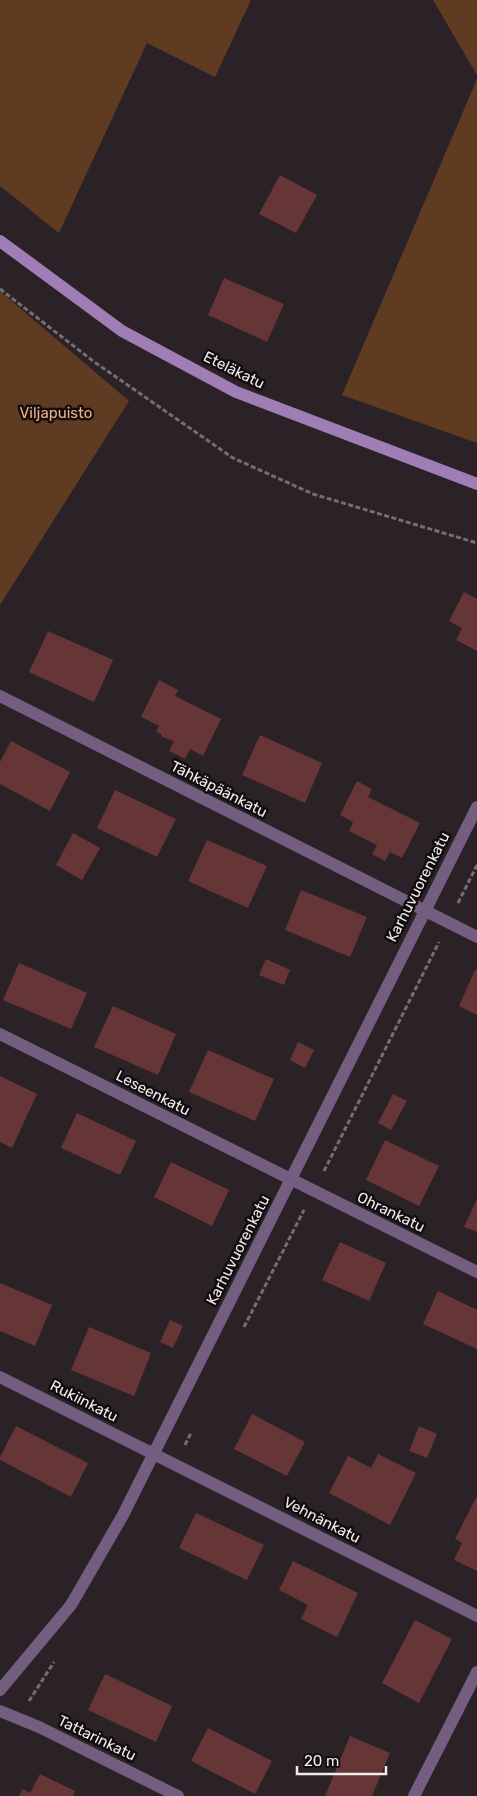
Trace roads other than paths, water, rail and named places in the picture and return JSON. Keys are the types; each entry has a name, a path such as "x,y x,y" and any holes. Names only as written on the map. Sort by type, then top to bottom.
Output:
{"main road":[{"name":"Eteläkatu","path":"0,241 122,331 236,392 477,484"}],"street":[{"name":"Tähkäpäänkatu","path":"0,696 477,937"},
{"name":"Karhuvuorenkatu","path":"0,1690 71,1605 123,1515 477,807"},
{"name":"Leseenkatu","path":"0,1034 292,1180"},
{"name":"Ohrankatu","path":"292,1180 477,1272"},
{"name":"Rukiinkatu","path":"0,1377 153,1454"},
{"name":"Vehnänkatu","path":"153,1454 477,1616"},
{"path":"414,1796 477,1672"},
{"name":"Tattarinkatu","path":"0,1711 39,1727 178,1796"}],"park label":[{"name":"Viljapuisto","path":"56,413"}]}
